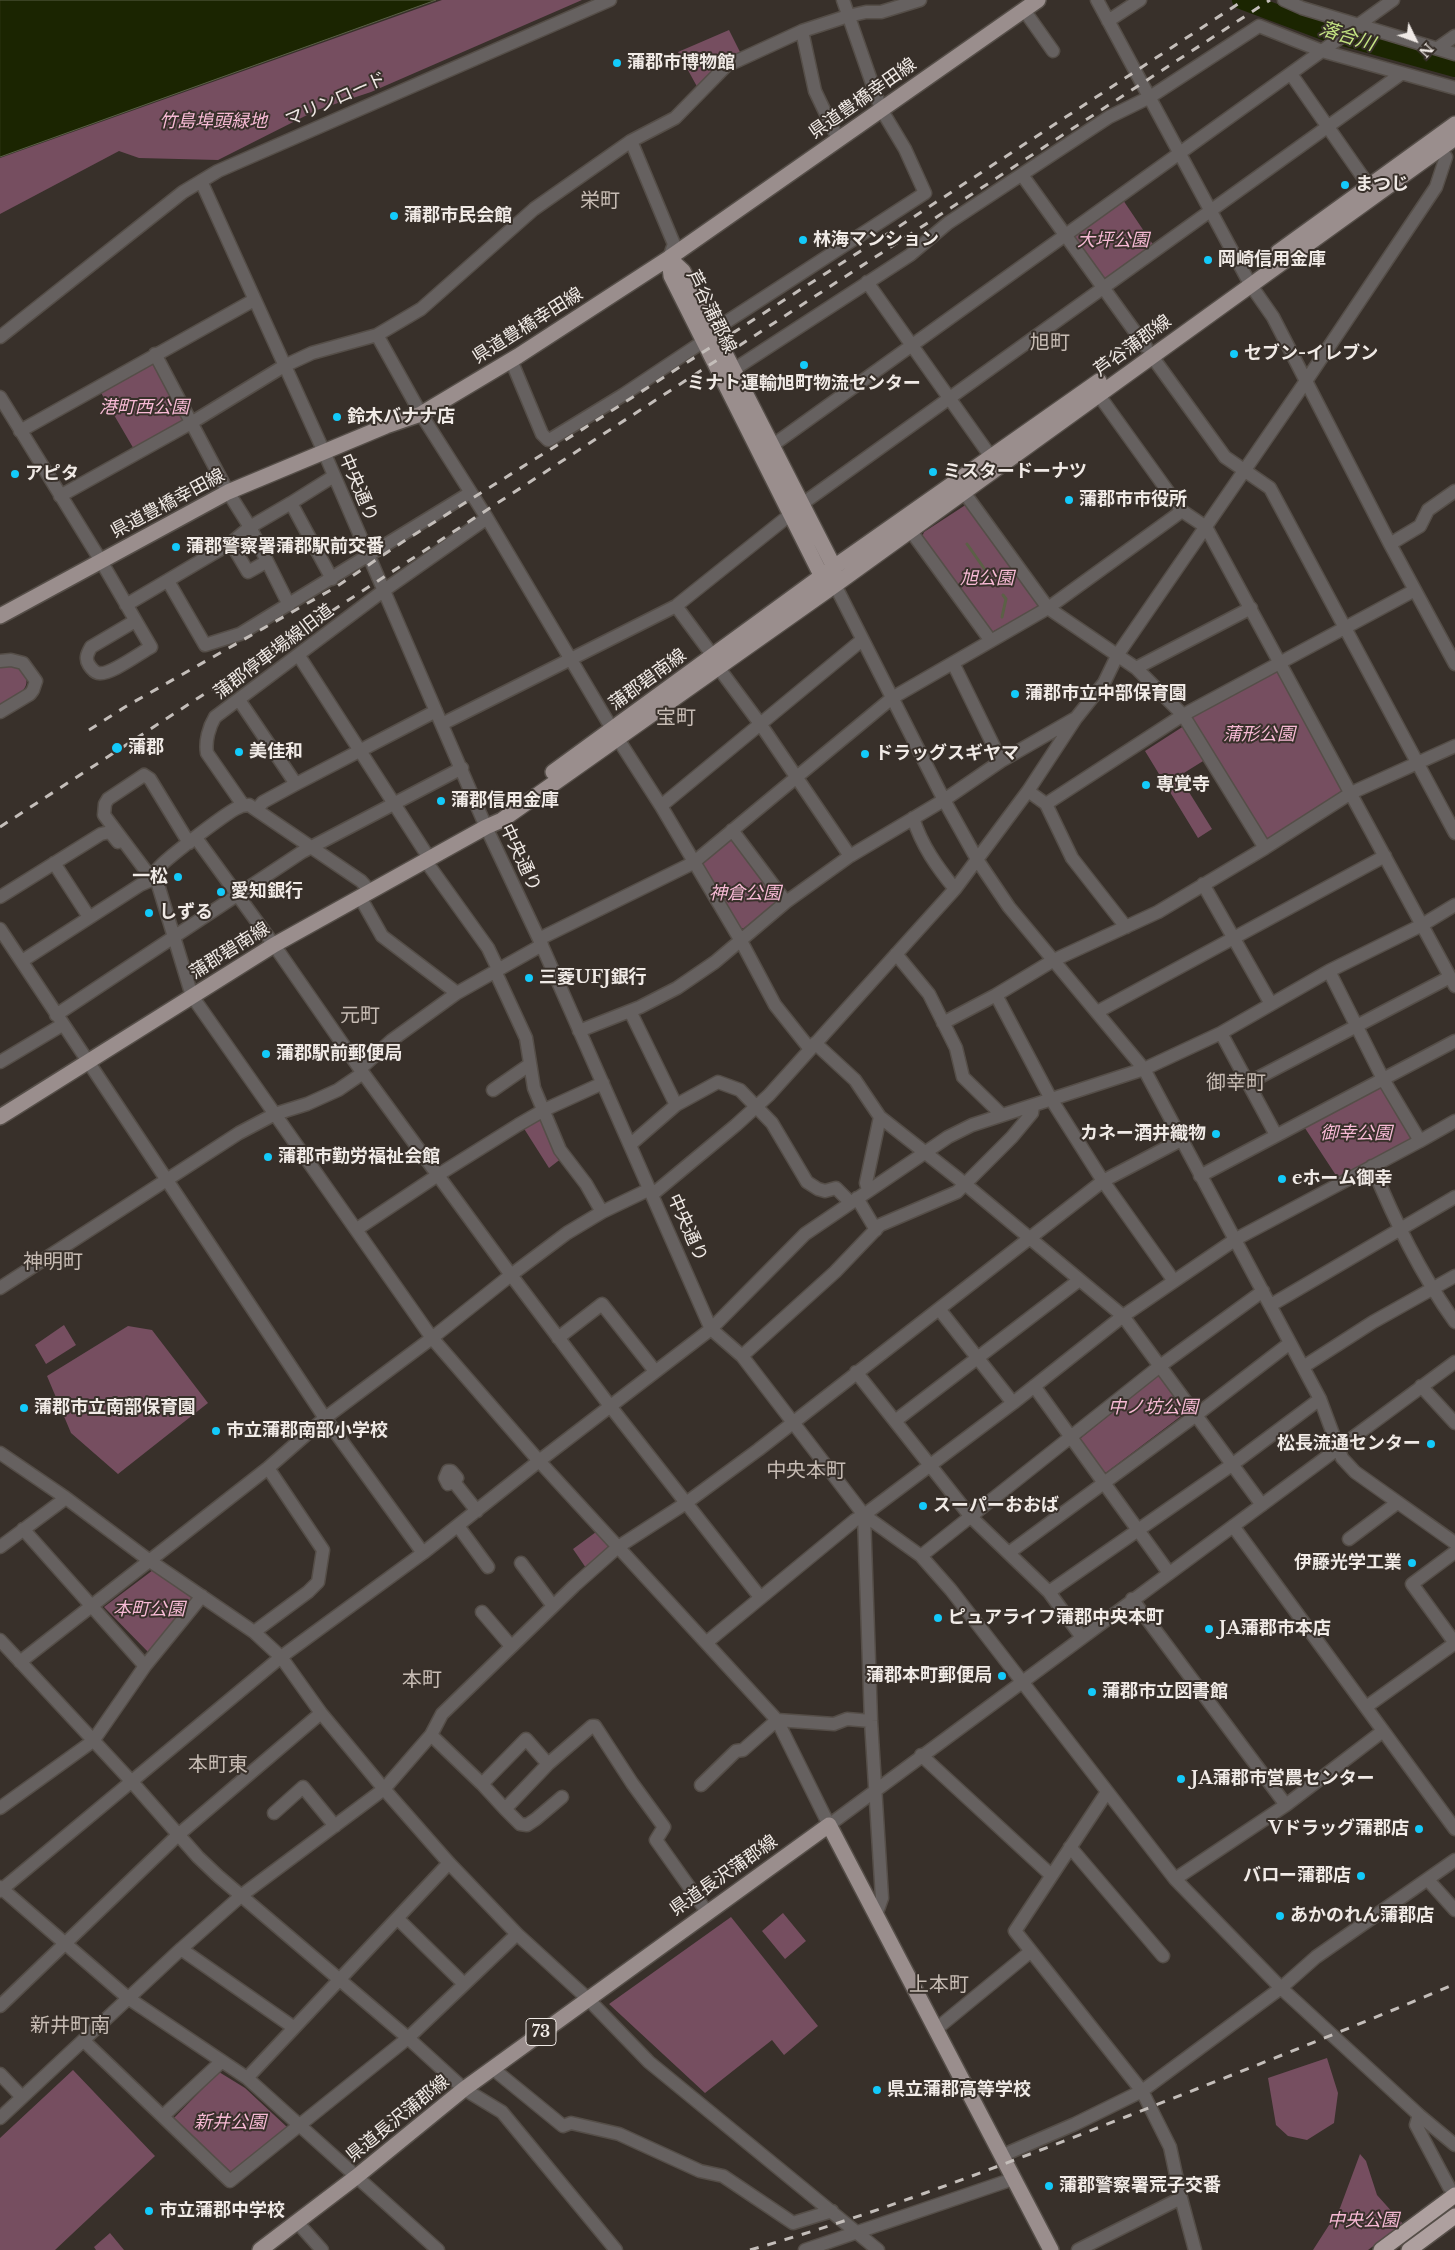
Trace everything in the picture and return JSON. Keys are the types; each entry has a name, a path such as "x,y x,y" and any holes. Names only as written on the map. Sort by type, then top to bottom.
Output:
{"highway":[{"path":"1381,2250 1452,2190"},
{"path":"1409,2250 1455,2216"}],"main road":[{"name":"県道豊橋幸田線","path":"0,616 228,492 421,414 511,360 669,258 1038,0"},
{"name":"芦谷蒲郡線","path":"834,567 991,457 1149,351 1437,145 1455,124"},
{"name":"芦谷蒲郡線","path":"1248,279 1369,186 1437,145 1455,138"},
{"name":"芦谷蒲郡線","path":"669,258 683,271 709,336 796,509 834,567 835,585"},
{"name":"芦谷蒲郡線","path":"709,336 733,370 773,445 822,576 835,585"},
{"name":"芦谷蒲郡線","path":"835,585 1098,394 1149,351"},
{"name":"蒲郡碧南線","path":"0,1117 274,945 486,827 498,813 615,734 715,661 834,567"},
{"name":"蒲郡碧南線","path":"715,661 835,585"},
{"name":"県道長沢蒲郡線","path":"260,2250 356,2177 492,2068 829,1825"},
{"path":"829,1825 1051,2250"}],"street":[{"name":"マリンロード","path":"0,337 176,198 201,181 227,167 610,0"},
{"path":"511,360 542,434 548,440 551,440 623,395 925,193 905,148 881,109 843,0"},
{"path":"60,496 191,423 284,366 312,353 377,335 421,309 534,209 631,141 675,118 726,66 802,32 848,16 866,12 881,12 920,0"},
{"path":"1097,0 1248,279 1273,318 1390,544 1455,664"},
{"path":"1108,21 1140,0"},
{"path":"1282,0 1357,26 1455,54"},
{"path":"773,445 1393,0"},
{"path":"1024,10 1053,51"},
{"path":"733,370 910,255 948,223 1109,118 1150,97 1259,26 1401,74 1455,88"},
{"path":"802,32 815,91 838,139"},
{"path":"1438,48 1455,36"},
{"path":"1291,74 1369,186"},
{"path":"442,724 676,606 796,509 1401,74"},
{"path":"631,141 674,244 669,258"},
{"path":"20,1662 268,1468 325,1418 432,1338 566,1233 602,1212 651,1191 757,1106 955,889 978,861 1028,792 1076,718 1104,683 1118,654 1306,382 1436,187 1446,157 1437,145"},
{"path":"1022,175 1225,457 1270,488 1455,833"},
{"name":"中央通り","path":"201,181 324,452 486,827 540,942 621,1127 631,1144 711,1328 742,1356 864,1515 921,1556 951,1590 1175,1879 1281,1988 1455,2145"},
{"path":"867,282 991,457"},
{"path":"20,431 254,300"},
{"path":"377,335 421,414 487,518 615,734 661,806 693,863 741,941 783,1017 812,1046 855,1080 880,1117 926,1152 1078,1281 1123,1316 1262,1505"},
{"path":"155,354 228,492 250,527 266,562 289,604"},
{"path":"1098,394 1182,511 1206,526 1453,981 1356,1027 1248,1083"},
{"path":"0,397 101,561 150,647 107,672 98,673 91,669 87,662 87,655 91,647 135,621"},
{"path":"126,605 231,543 250,527 334,476"},
{"path":"963,491 1048,608 1136,668 1182,715 1265,848"},
{"path":"1390,544 1420,526 1428,510 1455,491"},
{"path":"168,580 205,645 240,634 369,557 470,493"},
{"path":"291,503 332,578"},
{"path":"0,1288 239,1133 275,1114 307,1104 338,1090 361,1071 392,1040 457,993 540,942 693,863 892,698 1048,608 1182,511"},
{"name":"蒲郡停車場線旧道","path":"243,805 207,753 205,745 215,717 299,656 383,591 487,518"},
{"path":"910,530 991,641"},
{"path":"231,543 248,572 266,562"},
{"path":"835,585 944,800 978,861 1009,907 1144,1069 1200,1176 1264,1291 1320,1400 1342,1458 1355,1472 1455,1543"},
{"path":"1046,804 1182,715 1415,590"},
{"path":"676,606 850,856"},
{"path":"1136,668 1251,608"},
{"path":"661,806 862,640"},
{"path":"299,656 427,859 488,948 526,1038 534,1088 560,1150 586,1184 602,1212"},
{"path":"0,661 11,660 23,663 36,681 30,694 0,712"},
{"path":"953,663 1001,761"},
{"path":"239,700 296,784"},
{"path":"256,809 264,802 296,784 436,711"},
{"path":"579,1031 630,1011 677,988 715,962 786,902 850,856 944,800 1001,761 1076,718"},
{"path":"944,1024 1054,960 1158,912 1265,848 1351,793 1455,746"},
{"path":"0,1062 175,936 311,847 462,768"},
{"path":"156,878 146,872 107,820 104,810 108,799 144,776 150,779 192,841 238,894 361,1071 558,1338 760,1597"},
{"path":"1028,792 1046,804 1072,858 1126,927"},
{"path":"457,993 382,936 361,881 249,805 243,805 192,841 157,871 156,878 192,996 432,1338 539,1461 777,1720 829,1825 1081,1636 1455,1362"},
{"path":"913,818 919,838 955,889"},
{"path":"732,830 786,902"},
{"path":"0,897 101,834 110,832 128,856 134,855"},
{"path":"1097,1012 1385,856"},
{"path":"54,863 89,917"},
{"path":"22,961 140,885 156,878"},
{"path":"1203,884 1271,1004"},
{"path":"438,2250 247,2078 128,1998 0,1889 132,1782 280,1657 423,1553 711,1328 798,1241 853,1200 926,1152 972,1125 1144,1069 1221,1033 1329,971 1422,925 1455,906"},
{"path":"0,929 325,1418 423,1553"},
{"path":"896,954 929,994 956,1048 964,1077 968,1084 1002,1115"},
{"path":"1329,971 1383,1079 1420,1141"},
{"path":"996,995 1051,1099 1103,1181 1174,1281"},
{"path":"630,1011 676,1105"},
{"path":"1221,1033 1276,1135"},
{"path":"1200,1176 1455,1042"},
{"path":"493,1090 529,1065"},
{"path":"631,1144 676,1105 718,1082 740,1090 757,1106 772,1123 784,1147 807,1182 825,1191 836,1188 853,1200 876,1230"},
{"path":"357,1230 438,1175 544,1110 603,1083"},
{"path":"742,1356 835,1272 880,1225 957,1192 1012,1137 1032,1114 1033,1105"},
{"path":"868,1190 866,1183 880,1117"},
{"path":"707,1642 855,1520 1013,1403 1123,1316 1236,1239 1455,1121"},
{"path":"0,2118 181,1949 242,1895 384,1789 431,1735 442,1714 510,1646 618,1547 686,1503 793,1423 856,1372 1030,1240 1103,1181 1182,1140"},
{"path":"1372,1166 1399,1229 1431,1289 1455,1322"},
{"path":"1271,1305 1455,1197"},
{"path":"1303,1367 1373,1322 1455,1276"},
{"path":"895,1421 1078,1281"},
{"path":"921,1556 1160,1366 1264,1291"},
{"path":"558,1338 602,1304 655,1371"},
{"path":"940,1309 1013,1403"},
{"path":"1010,1552 1104,1484 1290,1343"},
{"path":"856,1372 971,1517 1010,1552 1049,1592 1081,1636"},
{"path":"1034,1386 1169,1573"},
{"path":"1421,1386 1455,1423"},
{"path":"1049,1592 1233,1464 1320,1400"},
{"path":"0,1453 66,1498 150,1561 254,1632 280,1657 321,1713 384,1789 449,1863 517,1934 587,1998 656,2068 878,2250"},
{"path":"254,1632 308,1592 318,1582 323,1550 268,1468"},
{"path":"454,1482 477,1511"},
{"path":"0,1546 66,1498"},
{"path":"1350,1539 1397,1503"},
{"path":"864,1515 874,1791 882,1898 876,1915"},
{"path":"458,1526 488,1567"},
{"path":"1233,1526 1455,1829"},
{"path":"23,1529 91,1607 146,1666"},
{"path":"1366,1707 1455,1643 1412,1584 1455,1552"},
{"path":"521,1563 553,1606"},
{"path":"0,1808 93,1741 146,1666 202,1596"},
{"path":"1132,1600 1286,1805"},
{"path":"482,1612 510,1646"},
{"path":"0,1640 132,1782 178,1835 218,1876 408,2038 464,2089 502,2112 616,2250"},
{"path":"0,2006 178,1835 321,1713"},
{"path":"701,1785 736,1751 743,1750 777,1720 834,1724 853,1719 871,1721"},
{"path":"504,1809 548,1764 592,1726 595,1726 632,1783 664,1827 656,1840 707,1912"},
{"path":"1175,1879 1286,1805 1383,1731"},
{"path":"431,1735 520,1824 527,1825 562,1797"},
{"path":"482,1784 526,1739 548,1764"},
{"path":"921,1755 1051,1875"},
{"path":"274,1813 302,1787 335,1826"},
{"path":"1107,1792 1015,1931 1142,2091 1170,2147 1181,2198 1196,2250"},
{"path":"1070,1847 1163,1956"},
{"path":"1001,2156 1075,2124 1142,2091 1281,1988 1316,1957 1455,1860"},
{"path":"247,2078 293,2026 398,1919 449,1863"},
{"path":"1428,1880 1455,1910"},
{"path":"398,1919 464,1984"},
{"path":"84,2041 230,2181 408,2038 517,1934"},
{"path":"181,1949 293,2026"},
{"path":"935,2030 1030,1952"},
{"path":"163,2116 221,2062"},
{"path":"492,2068 563,2126 571,2123 619,2134 700,2171 723,2176 793,2223 832,2212"},
{"path":"0,2074 22,2097"},
{"path":"1420,2115 1416,2125 1452,2190"},
{"path":"805,2250 1013,2179"},
{"path":"1078,2250 1181,2198"},
{"path":"297,2222 322,2250"}],"green space":[{"name":"竹島埠頭緑地","path":"442,0 582,0 371,92 317,110 218,160 139,158 119,151 0,214 0,158"},
{"path":"729,30 743,58 700,92 678,52"},
{"name":"大坪公園","path":"1123,200 1154,246 1107,279 1103,278 1070,238"},
{"name":"港町西公園","path":"153,361 185,420 135,451 100,391"},
{"name":"旭公園","path":"967,504 1039,602 1038,608 992,632 922,537 924,532"},
{"name":"蒲形公園","path":"1280,662 1351,793 1265,848 1183,715"},
{"path":"11,666 24,673 26,678 25,687 18,694 0,705 0,667"},
{"path":"1187,724 1208,758 1179,776 1212,829 1198,838 1145,751"},
{"name":"神倉公園","path":"728,839 733,839 778,900 777,903 740,929 700,864"},
{"name":"御幸公園","path":"1383,1079 1420,1141 1341,1183 1301,1122"},
{"path":"547,1112 562,1158 549,1168 523,1127"},
{"path":"64,1325 76,1345 46,1364 35,1345"},
{"path":"128,1326 152,1330 208,1403 118,1474 71,1433 47,1376"},
{"name":"中ノ坊公園","path":"1157,1376 1161,1378 1185,1410 1185,1413 1107,1472 1101,1473 1080,1442 1081,1438"},
{"path":"596,1532 611,1547 586,1568 573,1549"},
{"name":"本町公園","path":"157,1567 198,1595 151,1655 104,1607"},
{"path":"783,1913 806,1941 785,1959 762,1931"},
{"path":"731,1917 818,2026 784,2055 772,2040 705,2093 609,2004"},
{"path":"1327,2058 1338,2093 1334,2123 1307,2140 1288,2136 1276,2125 1268,2078"},
{"path":"73,2070 155,2156 55,2250 0,2250 0,2138"},
{"name":"新井公園","path":"219,2072 245,2088 287,2127 231,2172 173,2119"},
{"name":"中央公園","path":"1360,2154 1366,2161 1377,2195 1403,2224 1368,2250 1313,2250 1340,2208"},
{"path":"110,2233 124,2250 96,2250 94,2247"}],"shaded area":[{"path":"0,0 436,0 0,157"}],"waterway":[{"name":"落合川","path":"1241,0 1329,33 1455,68"},
{"path":"967,544 988,574"},
{"path":"1002,617 1006,599 1003,595"}],"railway":[{"path":"89,730 125,707 336,587 401,543 909,220 1244,0"},
{"path":"0,827 1270,0"},
{"path":"750,2250 846,2220 987,2170 1251,2067 1455,1984"}],"place":[{"name":"蒲郡市博物館","path":"617,63"},
{"name":"まつじ","path":"1345,185"},
{"name":"蒲郡市民会館","path":"394,216"},
{"name":"林海マンション","path":"803,240"},
{"name":"岡崎信用金庫","path":"1208,260"},
{"name":"セブン-イレブン","path":"1234,354"},
{"name":"ミナト運輸旭町物流センター","path":"804,365"},
{"name":"鈴木バナナ店","path":"337,417"},
{"name":"ミスタードーナツ","path":"933,472"},
{"name":"アピタ","path":"15,474"},
{"name":"蒲郡市市役所","path":"1069,500"},
{"name":"蒲郡警察署蒲郡駅前交番","path":"176,547"},
{"name":"蒲郡市立中部保育園","path":"1015,694"},
{"name":"蒲郡","path":"117,748"},
{"name":"美佳和","path":"239,752"},
{"name":"ドラッグスギヤマ","path":"865,754"},
{"name":"専覚寺","path":"1146,785"},
{"name":"蒲郡信用金庫","path":"441,801"},
{"name":"一松","path":"178,877"},
{"name":"愛知銀行","path":"221,892"},
{"name":"しずる","path":"149,913"},
{"name":"三菱UFJ銀行","path":"529,978"},
{"name":"蒲郡駅前郵便局","path":"266,1054"},
{"name":"カネー酒井織物","path":"1216,1134"},
{"name":"蒲郡市勤労福祉会館","path":"268,1157"},
{"name":"eホーム御幸","path":"1282,1179"},
{"name":"蒲郡市立南部保育園","path":"24,1408"},
{"name":"市立蒲郡南部小学校","path":"216,1431"},
{"name":"松長流通センター","path":"1431,1444"},
{"name":"スーパーおおば","path":"923,1506"},
{"name":"伊藤光学工業","path":"1412,1563"},
{"name":"ピュアライフ蒲郡中央本町","path":"938,1618"},
{"name":"JA蒲郡市本店","path":"1209,1629"},
{"name":"蒲郡本町郵便局","path":"1002,1676"},
{"name":"蒲郡市立図書館","path":"1092,1692"},
{"name":"JA蒲郡市営農センター","path":"1181,1779"},
{"name":"Vドラッグ蒲郡店","path":"1419,1829"},
{"name":"バロー蒲郡店","path":"1361,1876"},
{"name":"あかのれん蒲郡店","path":"1280,1916"},
{"name":"県立蒲郡高等学校","path":"877,2090"},
{"name":"蒲郡警察署荒子交番","path":"1049,2186"},
{"name":"市立蒲郡中学校","path":"149,2211"}],"district":[{"name":"栄町","path":"600,201"},
{"name":"旭町","path":"1050,343"},
{"name":"宝町","path":"676,718"},
{"name":"元町","path":"360,1016"},
{"name":"御幸町","path":"1236,1083"},
{"name":"神明町","path":"53,1262"},
{"name":"中央本町","path":"806,1471"},
{"name":"本町","path":"422,1680"},
{"name":"本町東","path":"218,1765"},
{"name":"上本町","path":"939,1985"},
{"name":"新井町南","path":"70,2026"}]}
